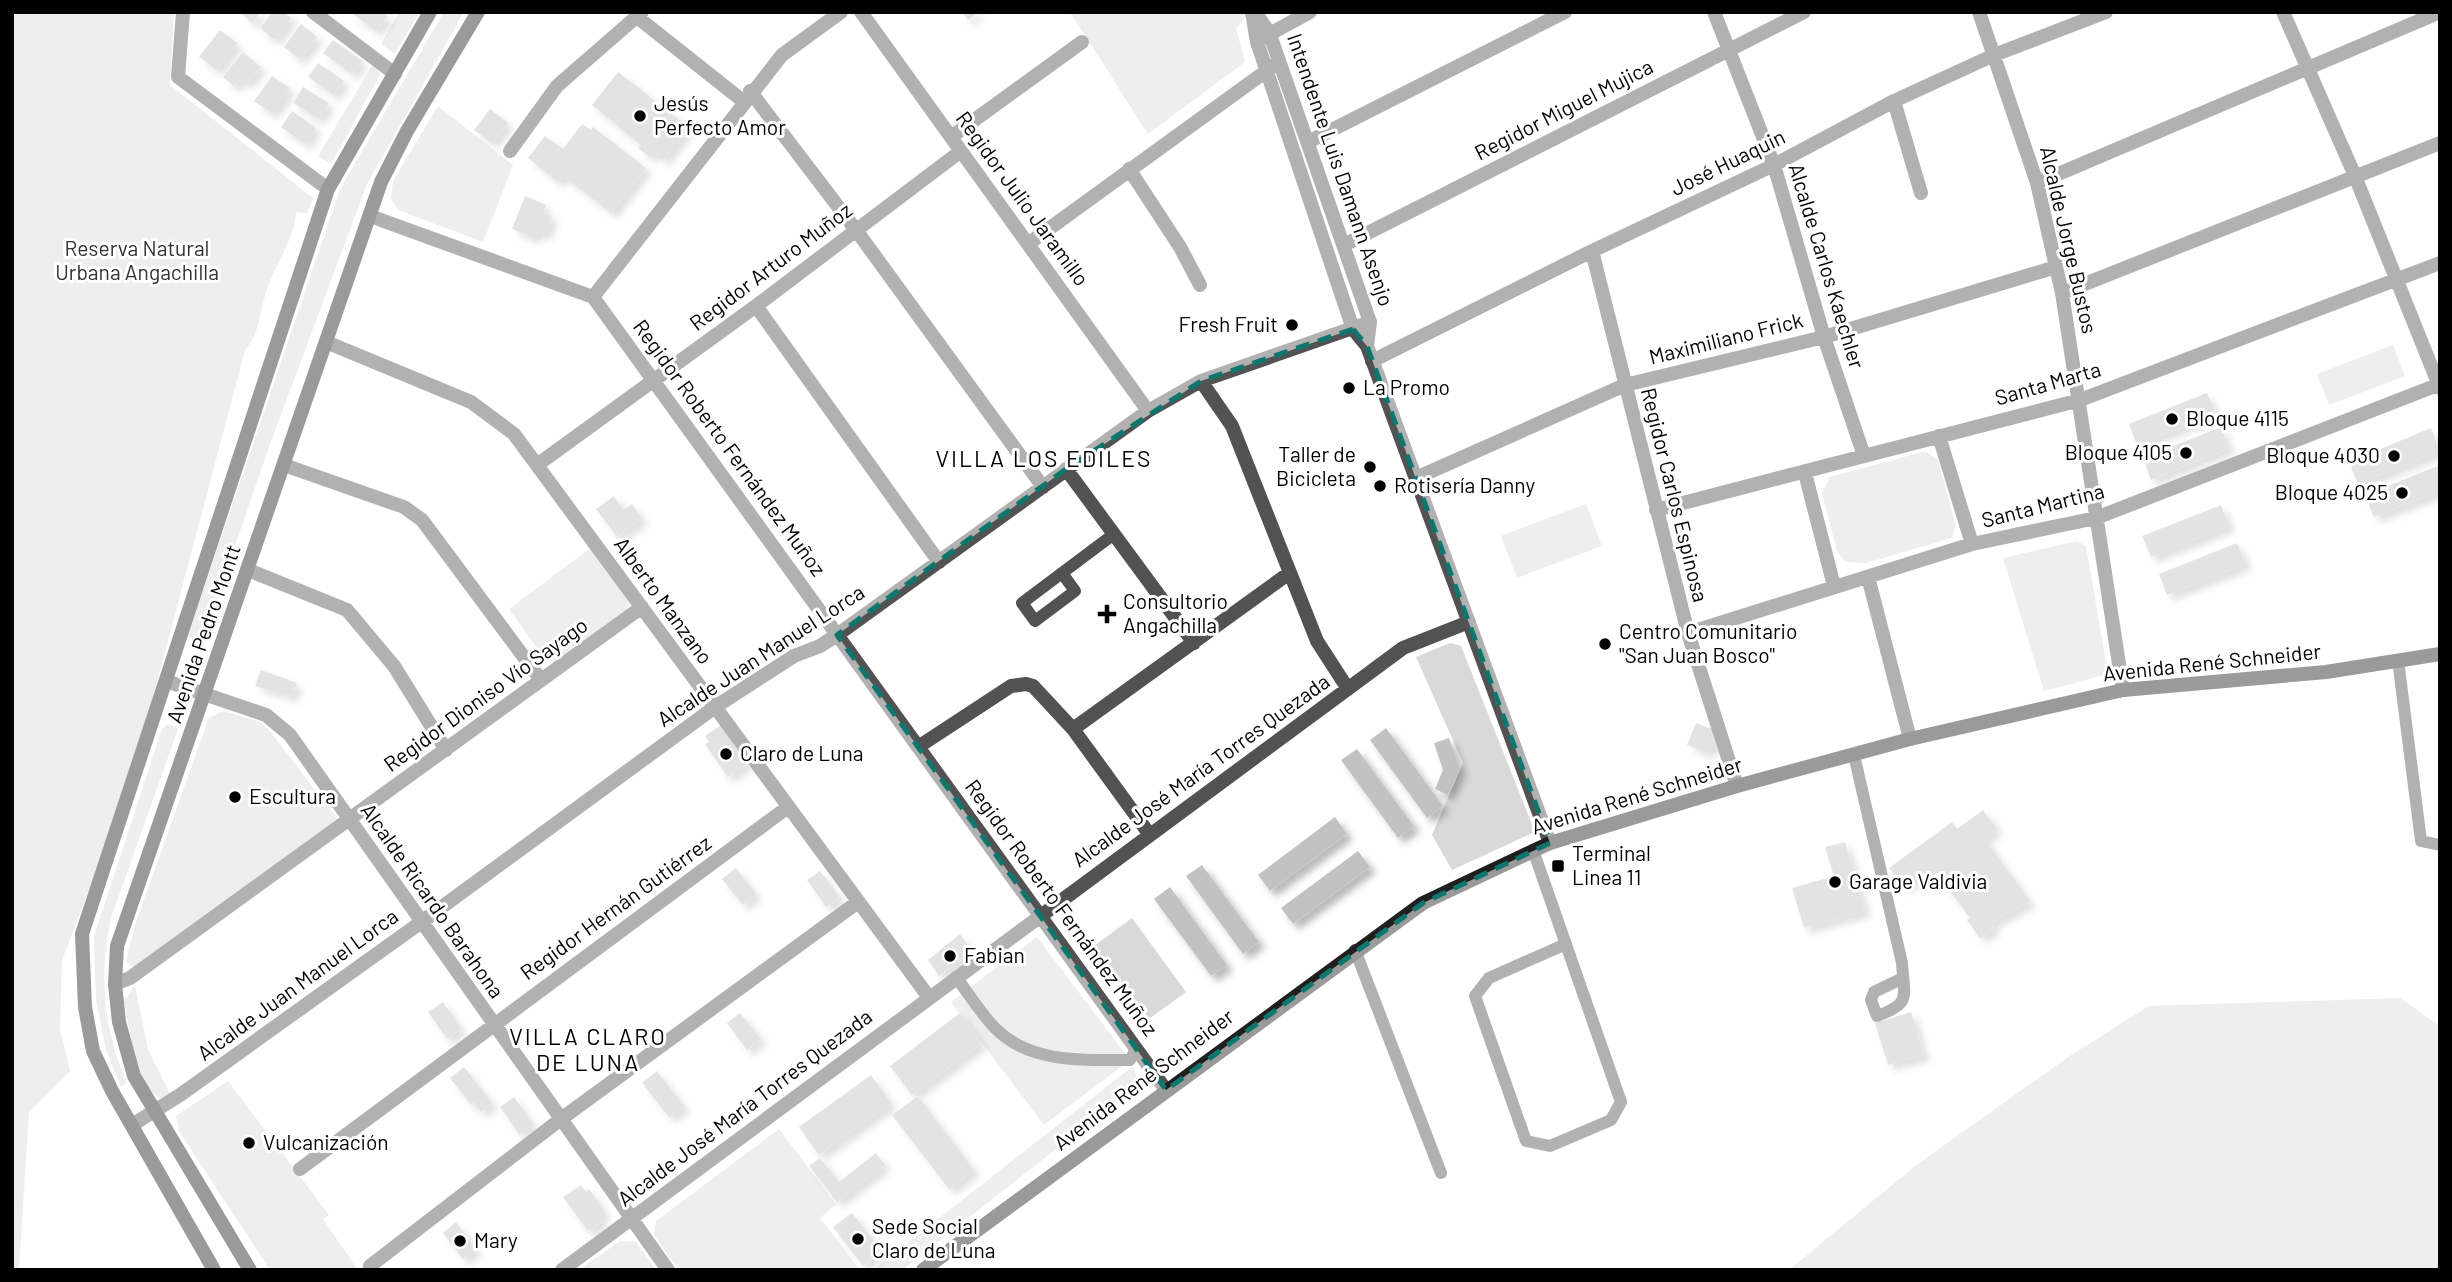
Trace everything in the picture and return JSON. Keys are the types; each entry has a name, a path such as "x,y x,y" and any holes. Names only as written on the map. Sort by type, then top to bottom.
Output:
{"main road":[{"name":"Avenida Pedro Montt","path":"214,1270 93,1051 85,1007 82,934 328,189 430,12"},
{"name":"Avenida Pedro Montt","path":"250,1270 134,1076 127,1054 115,984 117,946 381,182 407,131 478,12"},
{"name":"Avenida René Schneider","path":"923,1270 1423,902 1532,850 1737,786 1910,739 2123,690 2326,672 2440,654"}],"street":[{"path":"183,12 178,77 328,189"},
{"path":"313,12 395,74"},
{"path":"370,216 593,297 746,96 782,55 841,12"},
{"name":"Regidor Julio Jaramillo","path":"861,12 1148,411"},
{"name":"Intendente Luis Damann Asenjo","path":"1253,12 1269,32 1370,322 1367,346"},
{"name":"Intendente Luis Damann Asenjo","path":"1253,12 1257,42 1353,329 1367,346 1550,843"},
{"path":"1257,42 1269,32 1310,12"},
{"path":"1308,142 1565,12"},
{"name":"Alcalde Carlos Kaechler","path":"1714,12 1774,166 1824,337 1864,456"},
{"name":"Regidor Miguel Mujica","path":"1344,246 1804,12"},
{"name":"Alcalde Jorge Bustos","path":"1979,12 2037,183 2062,293 2123,690"},
{"name":"José Huaquin","path":"1372,362 1592,251 1774,166 1894,100 1994,55 2106,12"},
{"path":"2283,12 2355,176 2439,385"},
{"path":"2037,183 2307,70 2419,16 2440,12"},
{"path":"510,151 557,86 639,14 746,96 856,230 1043,487"},
{"path":"951,137 1082,42"},
{"path":"1028,244 1279,61"},
{"path":"1894,100 1921,193"},
{"path":"2062,293 2440,143"},
{"name":"Regidor Arturo Muñoz","path":"537,465 756,306 961,151"},
{"path":"1129,169 1181,247 1200,285"},
{"name":"Regidor Carlos Espinosa","path":"1592,251 1688,633 1737,786"},
{"name":"Santa Marta","path":"1656,510 2080,400 2440,262"},
{"name":"Maximiliano Frick","path":"1416,478 1625,386 1824,337 2056,267"},
{"name":"Regidor Roberto Fernández Muñoz","path":"593,297 1166,1090"},
{"path":"756,306 939,562"},
{"name":"Alcalde Juan Manuel Lorca","path":"132,1125 191,1087 420,923 715,707 794,656 820,646 837,635 1148,411 1201,381 1370,322"},
{"name":"Alberto Manzano","path":"326,342 471,402 514,433 928,996"},
{"path":"1201,381 1232,426 1317,642 1348,689"},
{"name":"Santa Martina","path":"1688,633 1972,544 2096,518 2439,385"},
{"path":"1939,436 1972,544"},
{"path":"284,465 404,507 422,520 541,680"},
{"path":"1066,469 1194,643"},
{"path":"1805,473 1834,586"},
{"path":"248,570 346,610 394,666 446,750"},
{"path":"1073,729 1288,574"},
{"path":"1868,577 1910,739"},
{"name":"Regidor Dioniso Vío Sayago","path":"115,984 130,978 350,821 642,607"},
{"name":"Alcalde José María Torres Quezada","path":"562,1270 928,996 1402,648 1469,622"},
{"name":"Alcalde Ricardo Barahona","path":"166,681 266,715 290,735 420,923 668,1270"},
{"path":"918,747 1018,684 1040,691 1073,729 1150,835"},
{"name":"Regidor Hernán Gutiérrez","path":"300,1169 788,807"},
{"path":"367,1268 561,1119 858,902"}],"lane":[{"path":"1062,573 1114,534"},
{"path":"2398,660 2421,841 2440,845"},
{"path":"1854,755 1903,978"},
{"path":"1532,850 1566,944 1621,1102 1611,1120 1550,1146 1526,1141 1475,996 1489,978 1566,944"},
{"path":"1355,950 1441,1173"},
{"path":"956,977 998,1031 1010,1041 1045,1056 1082,1060 1130,1060 1136,1049"}],"highlighted area":[{"path":"1353,329 1367,346 1550,843 1423,903 1166,1090 837,635 1066,469 1201,381"}],"green space":[{"name":"Reserva Natural Urbana Angachilla","path":"12,12 174,12 170,85 313,198 307,213 296,212 288,242 267,289 257,329 245,350 156,686 105,849 62,960 60,1029 70,1071 29,1112 19,1270 12,1270"},
{"path":"399,12 419,12 395,54 381,44"},
{"path":"444,12 464,12 367,184 270,444 203,639 197,642 188,635 340,189"},
{"path":"1070,12 1250,12 1236,28 1245,62 1148,134"},
{"path":"372,66 381,73 331,164 318,156"},
{"path":"438,106 513,165 483,242 398,210 391,199 393,181"},
{"path":"2393,345 2405,376 2329,405 2317,374"},
{"path":"1926,451 1938,460 1956,527 1951,538 1866,563 1846,562 1837,552 1822,493 1830,477"},
{"path":"1586,504 1602,546 1517,578 1501,536"},
{"path":"2077,541 2086,546 2108,674 2044,691 2003,558"},
{"path":"593,546 632,601 627,609 554,662 546,660 509,609"},
{"path":"1450,643 1461,646 1535,832 1452,870 1432,835 1463,763 1416,657"},
{"path":"223,711 260,722 269,730 339,821 136,969 126,962 134,927 209,718"},
{"path":"168,724 177,727 177,732 112,915 105,958 108,1021 127,1083 121,1087 106,1050 96,1000 94,936 162,729"},
{"path":"1132,918 1186,992 1149,1019 1094,946"},
{"path":"1037,937 1130,1060 1044,1125 951,1002"},
{"path":"135,985 148,1049 170,1094 160,1098 146,1088 133,1047 124,1002"},
{"path":"2400,998 2440,1026 2440,1270 1789,1270 1915,1166 2071,1055 2149,1006"},
{"path":"1133,1066 1136,1076 1129,1092 902,1270 873,1270"},
{"path":"228,1081 329,1215 323,1219 358,1270 270,1270 179,1131 176,1116"},
{"path":"779,1129 836,1204 820,1218 860,1270 679,1270 654,1235 656,1221"},
{"path":"620,1241 636,1242 656,1270 578,1270"}],"building":[{"path":"240,12 261,12 252,23"},
{"path":"272,12 284,12 291,18 275,40 260,28"},
{"path":"350,12 382,12 388,16 376,31"},
{"path":"962,12 979,12 968,20"},
{"path":"301,24 317,37 300,59 284,47"},
{"path":"220,30 237,43 217,70 199,57"},
{"path":"333,40 362,61 352,74 323,53"},
{"path":"243,52 261,67 246,84 240,79 234,86 223,77"},
{"path":"318,63 344,81 334,95 308,77"},
{"name":"Jesús Perfecto Amor","path":"618,72 689,127 664,160 654,152 650,157 638,148 641,145 592,105"},
{"path":"272,76 290,88 272,113 254,101"},
{"path":"303,87 329,103 319,119 293,103"},
{"path":"490,109 508,123 492,143 474,130"},
{"path":"292,111 316,128 305,144 281,127"},
{"path":"582,124 591,130 593,127 646,168 611,213 563,176 558,182 528,158 545,136 563,149"},
{"path":"525,196 546,205 543,212 552,216 545,234 538,231 535,238 512,229"},
{"name":"Bloque 4115","path":"2207,393 2216,414 2137,445 2129,424"},
{"name":"Bloque 4105","path":"2221,427 2229,448 2151,480 2143,458"},
{"name":"Bloque 4030","path":"2431,428 2440,451 2358,484 2349,462"},
{"name":"Bloque 4025","path":"2440,465 2440,491 2374,517 2365,495"},
{"path":"614,496 624,510 632,504 642,519 617,537 596,509"},
{"path":"2221,505 2229,526 2151,557 2142,536"},
{"path":"2237,543 2246,564 2167,595 2159,574"},
{"path":"261,670 297,683 292,696 255,686"},
{"path":"1696,723 1718,731 1709,753 1687,745"},
{"name":"Claro de Luna","path":"721,725 748,763 728,777 705,744 709,742 705,736"},
{"path":"1386,728 1443,806 1427,818 1370,740"},
{"path":"1449,738 1460,768 1448,795 1435,789 1443,770 1434,743"},
{"path":"1357,749 1414,826 1398,838 1341,760"},
{"path":"1983,810 1997,829 1984,838 2030,901 1991,923 1994,928 1980,938 1967,920 1970,918 1932,867 1904,887 1889,868 1952,822 1957,829"},
{"path":"1335,817 1347,834 1270,891 1258,875"},
{"name":"Garage Valdivia","path":"1845,842 1865,911 1804,928 1792,888 1834,876 1825,847"},
{"path":"1358,851 1370,867 1293,924 1281,908"},
{"path":"1202,865 1259,942 1243,954 1186,876"},
{"path":"736,868 756,894 743,905 722,879"},
{"path":"820,871 840,898 826,907 807,880"},
{"path":"1170,887 1227,965 1211,976 1154,899"},
{"name":"Fabian","path":"960,934 973,952 939,976 928,960"},
{"path":"443,1002 461,1029 447,1039 428,1012"},
{"path":"1911,1012 1924,1055 1888,1065 1875,1023"},
{"path":"740,1013 761,1039 747,1050 727,1023"},
{"path":"960,1013 982,1043 912,1095 890,1066"},
{"path":"464,1067 492,1103 481,1112 474,1102 471,1105 450,1078"},
{"path":"657,1071 684,1106 669,1117 642,1083"},
{"path":"871,1075 891,1103 819,1155 799,1127"},
{"path":"918,1096 974,1170 949,1189 892,1115"},
{"path":"514,1097 533,1124 519,1134 500,1107"},
{"path":"876,1153 885,1165 837,1202 809,1166 820,1158 839,1182"},
{"path":"581,1185 586,1192 589,1189 605,1212 599,1216 603,1221 588,1231 563,1197"},
{"name":"Sede Social Claro de Luna","path":"852,1213 882,1251 863,1266 833,1227"},
{"name":"Mary","path":"456,1222 476,1249 463,1259 443,1233"}],"place":[{"name":"Jesús Perfecto Amor","path":"640,116"},
{"name":"Fresh Fruit","path":"1292,325"},
{"name":"La Promo","path":"1349,388"},
{"name":"Bloque 4115","path":"2172,419"},
{"name":"Bloque 4105","path":"2186,453"},
{"name":"Bloque 4030","path":"2394,456"},
{"name":"Taller de Bicicleta","path":"1370,467"},
{"name":"Rotisería Danny","path":"1380,486"},
{"name":"Bloque 4025","path":"2402,493"},
{"name":"Consultorio Angachilla","path":"1107,614"},
{"name":"Centro Comunitario \"San Juan Bosco\"","path":"1605,644"},
{"name":"Claro de Luna","path":"726,754"},
{"name":"Escultura","path":"235,797"},
{"name":"Terminal Linea 11","path":"1558,866"},
{"name":"Garage Valdivia","path":"1835,882"},
{"name":"Fabian","path":"950,956"},
{"name":"Vulcanización","path":"249,1143"},
{"name":"Sede Social Claro de Luna","path":"858,1239"},
{"name":"Mary","path":"460,1241"}],"district":[{"name":"VILLA LOS EDILES","path":"1044,459"},
{"name":"VILLA CLARO DE LUNA","path":"588,1050"}]}
